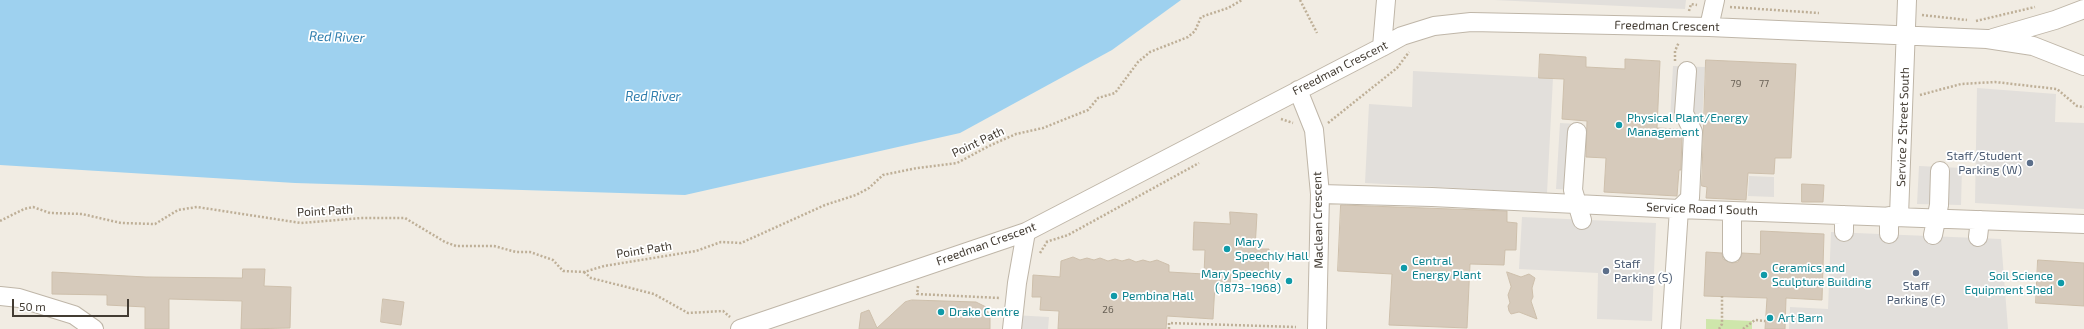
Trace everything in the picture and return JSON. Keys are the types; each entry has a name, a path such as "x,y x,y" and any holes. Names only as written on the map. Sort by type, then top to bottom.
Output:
{"street":[{"path":"1382,47 1386,0"},
{"path":"1709,27 1715,0"},
{"name":"Service 2 Street South","path":"1889,234 1894,216 1908,0"},
{"name":"Freedman Crescent","path":"1987,39 2055,20 2084,9"},
{"name":"Freedman Crescent","path":"736,326 1026,232 1402,36 1434,26 1471,22 1709,27 1906,37 1987,39 2033,46 2084,66"},
{"path":"1671,329 1679,209 1690,198 1693,132 1684,113 1687,71"},
{"name":"Maclean Crescent","path":"1298,90 1314,130 1320,194 1317,329"},
{"path":"1577,132 1573,190 1580,212"},
{"path":"1934,227 1939,204 1940,171"},
{"name":"Service Road 1 South","path":"1320,194 1386,190 1478,194 1580,212 1628,214 1679,209 1732,211 1844,224 1894,216 1934,227 1979,228 2027,214 2077,219"},
{"path":"1732,211 1732,253"},
{"path":"1012,329 1017,283 1026,232"},
{"path":"0,296 19,298 74,315 94,329"}],"path":[{"name":"Point Path","path":"0,220 24,209 34,207 50,213 82,214 121,223 155,224 178,210 197,207 301,223 361,218 405,218 445,242 456,246 494,246 516,252 530,252 553,260 563,270 584,272 604,266 696,251 721,242 740,243 825,205 856,195 869,188 882,175 917,168 957,163 1016,134 1043,128 1088,110 1098,98 1115,93 1138,62 1150,52 1188,37 1195,31 1201,17 1228,8 1242,0"},
{"path":"1300,0 1317,33"},
{"path":"1670,43 1678,43"},
{"path":"1325,125 1398,68 1408,52 1416,49"},
{"path":"1917,95 1961,84 1995,82 2057,89 2077,106 2084,107"},
{"path":"584,272 591,278 654,294 669,304 688,313 723,311 730,315 736,326"},
{"path":"918,286 917,294 1004,299"},
{"path":"1719,329 1722,324 1722,296"},
{"path":"1744,329 1755,320 1765,321"},
{"path":"1169,329 1169,323 1296,327"},
{"path":"1244,329 1245,325"}],"green space":[{"path":"1706,319 1752,321 1752,329 1706,329"}],"shaded area":[{"path":"1494,0 1686,0 1685,9"},
{"path":"1673,66 1705,67 1702,122 1670,120"},
{"path":"1413,71 1553,78 1547,193 1365,183 1369,104 1412,107"},
{"name":"Staff/Student Parking (W)","path":"1977,88 2056,94 2055,122 2084,123 2084,209 1975,203"},
{"path":"1560,123 1578,124 1573,190 1556,189"},
{"path":"1919,166 1962,168 1961,205 1917,204"},
{"path":"1749,176 1774,177 1774,197 1748,196"},
{"name":"Staff Parking (S)","path":"1522,217 1656,223 1652,321 1597,319 1598,273 1519,269"},
{"name":"Staff Parking (E)","path":"1831,232 2001,239 2008,329 1789,329 1790,307 1828,309"},
{"path":"1013,315 1049,317 1048,329 1005,329"}],"water":[{"name":"Red River","path":"0,0 1181,0 1112,50 960,133 685,195 295,183 0,165"}],"building":[{"name":"Physical Plant/Energy Management","path":"1540,54 1586,57 1586,67 1625,69 1625,59 1660,61 1657,128 1680,129 1682,134 1681,170 1679,170 1677,196 1604,192 1606,158 1586,157 1587,121 1562,119 1564,79 1539,78"},
{"path":"1706,60 1796,64 1791,158 1775,158 1774,174 1748,173 1746,200 1706,198 1707,187 1702,186"},
{"path":"1802,184 1824,185 1823,202 1802,202"},
{"name":"Central Energy Plant","path":"1341,205 1507,211 1507,222 1517,223 1516,250 1505,250 1504,265 1470,264 1467,328 1389,325 1392,274 1338,271"},
{"path":"1230,212 1257,214 1255,249 1269,249 1268,275 1231,273 1230,285 1215,284 1213,319 1167,316 1166,329 1058,329 1059,311 1040,310 1041,297 1032,297 1033,275 1060,277 1061,261 1073,257 1080,260 1087,258 1094,260 1100,258 1108,261 1115,259 1122,261 1129,259 1136,262 1143,260 1150,262 1157,260 1169,265 1169,272 1204,274 1205,250 1193,250 1194,222 1230,224"},
{"name":"Ceramics and Sculpture Building","path":"1761,231 1824,234 1822,300 1786,298 1785,329 1765,329 1767,298 1704,296 1706,252 1722,253 1723,259 1732,263 1738,262 1742,253 1760,254"},
{"name":"Soil Science Equipment Shed","path":"2038,260 2084,263 2084,306 2036,303"},
{"path":"243,269 265,269 264,286 291,287 290,328 241,329 242,301 169,299 169,329 145,329 145,307 107,305 107,295 52,294 52,272 146,277 242,278"},
{"path":"1507,272 1521,277 1529,274 1535,278 1532,288 1533,297 1531,301 1537,319 1519,312 1511,314 1509,311 1508,306 1510,303 1508,295 1511,287"},
{"path":"383,299 404,302 401,325 381,322"},
{"name":"Drake Centre","path":"912,300 976,302 986,307 990,318 990,329 859,329 861,313 869,310 877,328 905,302"}],"place":[{"name":"Physical Plant/Energy Management","path":"1619,125"},
{"name":"Staff/Student Parking (W)","path":"2030,163"},
{"name":"Mary Speechly Hall","path":"1227,249"},
{"name":"Central Energy Plant","path":"1404,268"},
{"name":"Staff Parking (S)","path":"1606,271"},
{"name":"Staff Parking (E)","path":"1916,273"},
{"name":"Ceramics and Sculpture Building","path":"1764,275"},
{"name":"Mary Speechly (1873–1968)","path":"1289,281"},
{"name":"Soil Science Equipment Shed","path":"2061,283"},
{"name":"Pembina Hall","path":"1114,296"},
{"name":"Drake Centre","path":"941,312"},
{"name":"Art Barn","path":"1770,318"}]}
